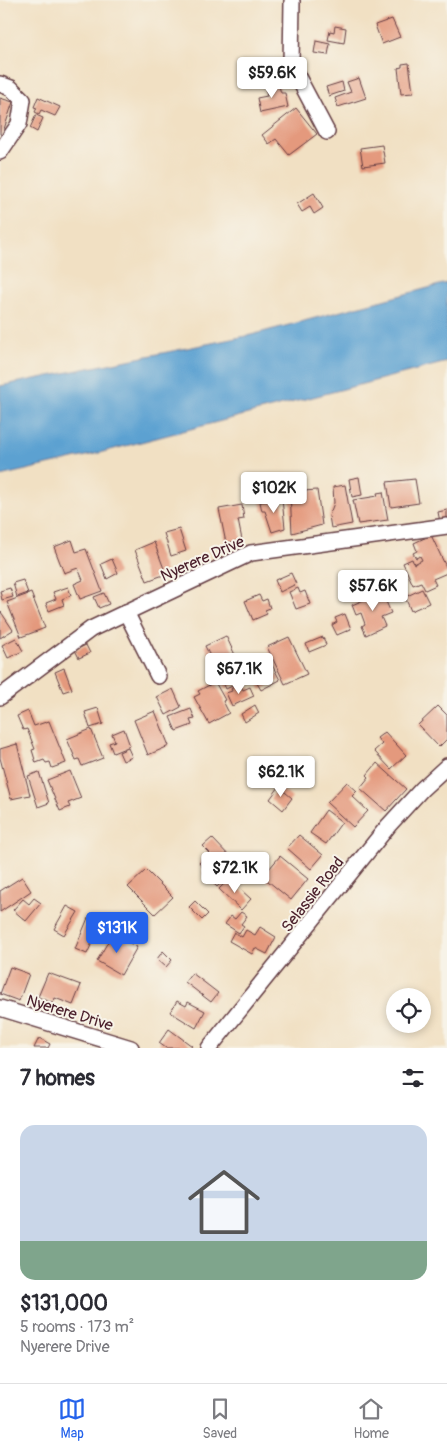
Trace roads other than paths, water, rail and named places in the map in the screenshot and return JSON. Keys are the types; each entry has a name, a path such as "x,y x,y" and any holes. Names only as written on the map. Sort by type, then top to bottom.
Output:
{"street":[{"path":"293,0 291,64 327,132"},
{"path":"0,84 11,88 23,100 19,124 0,152"},
{"name":"Nyerere Drive","path":"0,697 91,629 251,553 447,526"},
{"path":"126,612 158,676"},
{"name":"Selassie Road","path":"209,1048 389,824 447,766"},
{"name":"Nyerere Drive","path":"0,1008 131,1048"}],"water":[{"path":"447,283 447,362 95,454 0,476 0,386 251,335"}]}
